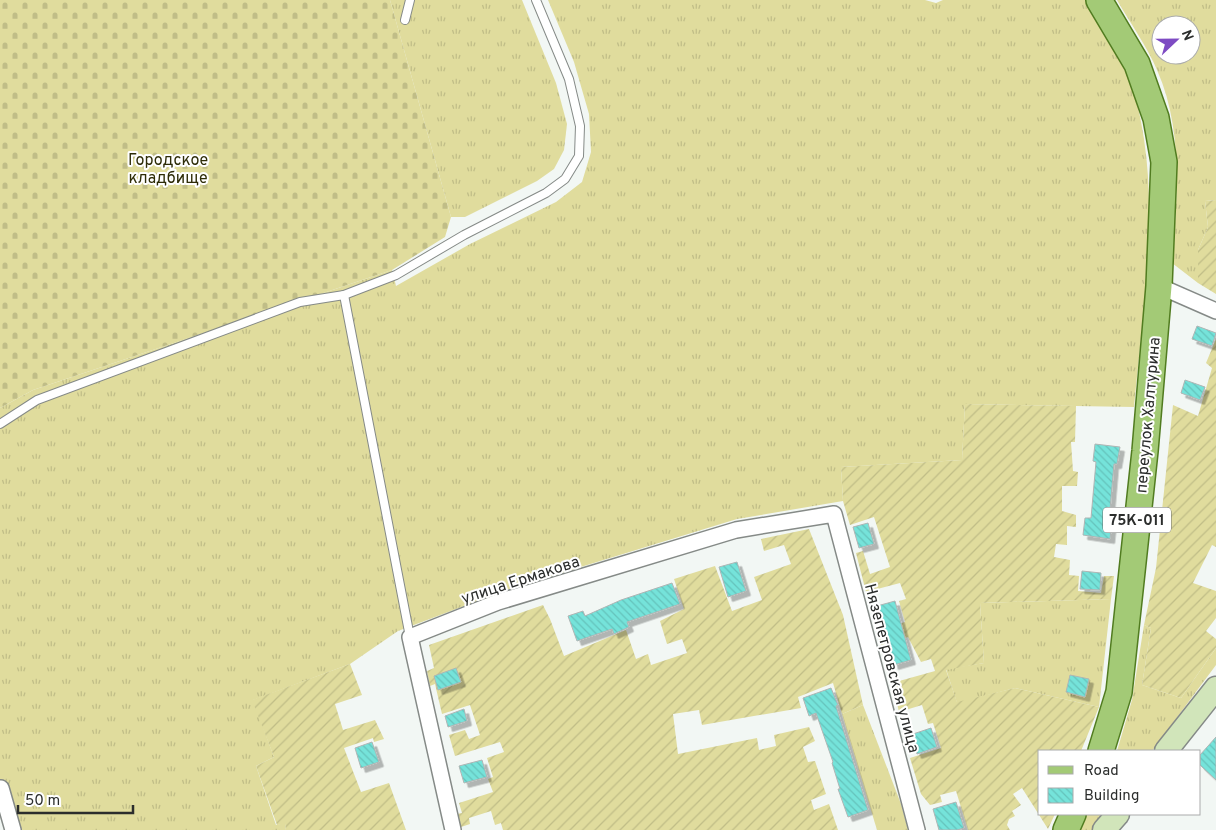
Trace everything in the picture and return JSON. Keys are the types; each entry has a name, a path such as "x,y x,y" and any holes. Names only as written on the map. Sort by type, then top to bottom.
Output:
{"main road":[{"name":"75К-011","path":"1099,0 1137,64 1156,118 1164,162 1159,286"},
{"name":"переулок Халтурина","path":"1102,750 1119,692 1145,451 1159,286"},
{"path":"1066,830 1073,815"}],"street":[{"path":"1159,286 1216,311"},
{"name":"улица Ермакова","path":"410,638 498,602 736,530 834,514"},
{"name":"Нязепетровская улица","path":"834,514 917,830"},
{"path":"410,638 453,830"},
{"path":"1167,750 1216,688"},
{"path":"1,785 13,830"},
{"path":"1104,830 1117,815"}],"lane":[{"path":"405,20 410,0"},
{"path":"0,424 37,400 300,302 344,295 396,275 464,235 546,193 565,179 579,156 580,126 569,79 536,0"},
{"path":"344,295 410,638"}],"green space":[{"name":"Городское кладбище","path":"0,0 390,0 451,217 445,237 392,270 33,390 0,408"},
{"path":"390,0 522,0 556,83 567,124 564,150 554,169 537,181 465,217 451,217"},
{"path":"548,0 925,0 936,3 943,0 1085,0 1122,64 1132,87 1144,139 1148,171 1149,238 1147,273 1134,407 965,404 962,460 841,467 843,501 737,519 509,589 398,631 350,664 253,700 274,757 256,766 276,825 285,823 286,830 20,830 0,784 0,408 33,390 392,270 396,286 470,244 556,202 582,182 591,152 589,114 574,62"},
{"path":"1117,0 1216,0 1216,200 1205,201 1208,227 1198,250 1198,283 1172,263 1177,190 1175,141 1166,93 1154,65 1201,65 1201,15 1151,15 1151,58"},
{"path":"1216,200 1216,294 1198,283 1198,250 1208,227 1205,201"},
{"path":"1216,339 1216,547 1212,545 1193,583 1216,591 1216,618 1206,631 1216,639 1216,648 1181,698 1142,685 1151,628 1144,625 1156,568 1173,405 1198,416 1212,368 1206,363"},
{"path":"965,404 1076,406 1075,442 1071,442 1073,471 1078,472 1077,486 1062,486 1062,511 1076,515 1076,527 1067,526 1067,545 1056,544 1054,557 1070,560 1069,575 1079,576 1078,591 1101,593 1104,576 1114,576 1111,599 980,603 984,663 946,670 957,702 1015,688 1099,707 1081,750 1038,750 1038,813 1022,788 1013,794 1021,805 1012,811 1015,816 1009,819 1007,825 1010,830 968,830 956,791 940,795 942,802 930,805 921,794 910,758 941,748 933,723 928,724 922,705 899,712 892,683 935,671 931,659 921,662 908,637 881,645 877,631 905,622 899,601 906,599 900,583 866,592 856,553 863,551 870,574 890,567 874,517 850,525 843,501 841,467 962,460"},
{"path":"809,529 843,615 863,705 842,714 833,683 798,697 801,708 702,725 699,710 673,714 678,754 757,738 759,750 776,746 774,735 809,727 815,741 803,747 808,762 815,761 826,794 811,800 814,810 829,804 838,830 503,830 501,823 495,825 491,811 469,818 470,824 461,827 457,814 462,813 459,803 493,792 488,779 493,777 487,758 504,752 500,742 455,756 449,735 465,730 469,739 480,735 470,705 442,714 435,684 430,686 427,671 434,668 429,645 543,605 564,656 626,630 636,659 648,654 651,665 687,653 682,639 667,644 660,621 684,609 674,579 715,566 732,611 762,600 754,577 791,564 784,545 764,551 761,539"},
{"path":"1111,599 1099,707 1015,688 957,703 946,669 984,663 980,603"},
{"path":"1144,625 1151,628 1142,685 1181,698 1216,648 1216,665 1153,750 1117,750 1132,700"},
{"path":"350,664 362,695 335,704 343,730 375,720 384,739 374,742 373,738 344,748 361,792 389,783 406,830 286,830 285,824 277,825 256,766 274,757 252,700"},
{"path":"863,705 901,804 908,830 877,830 842,714"},
{"path":"1039,815 1055,815 1048,829"},
{"path":"1085,815 1106,815 1095,830 1077,830"}],"building":[{"path":"1197,326 1216,333 1212,346 1192,339"},
{"path":"1185,380 1205,387 1200,400 1181,393"},
{"path":"1095,444 1120,447 1117,464 1114,464 1109,521 1112,521 1110,539 1083,535 1085,518 1091,518 1096,462 1093,461"},
{"path":"868,523 874,544 859,548 853,527"},
{"path":"737,562 746,591 728,597 719,567"},
{"path":"1082,571 1101,573 1100,590 1080,589"},
{"path":"672,583 680,604 627,622 629,627 614,634 612,629 577,641 568,616 583,611 585,616 621,600"},
{"path":"895,601 911,660 894,665 877,606"},
{"path":"456,668 461,682 438,690 434,676"},
{"path":"1070,675 1089,679 1085,697 1066,692"},
{"path":"831,688 838,705 836,706 868,810 848,817 838,789 840,789 833,762 816,713 809,716 803,698"},
{"path":"464,709 467,721 448,727 445,716"},
{"path":"931,728 937,747 917,754 910,735"},
{"path":"1216,737 1216,780 1201,766 1201,754"},
{"path":"372,742 379,762 361,768 355,748"},
{"path":"482,760 487,777 464,783 459,766"},
{"path":"956,802 964,828 939,830 933,809"}]}
